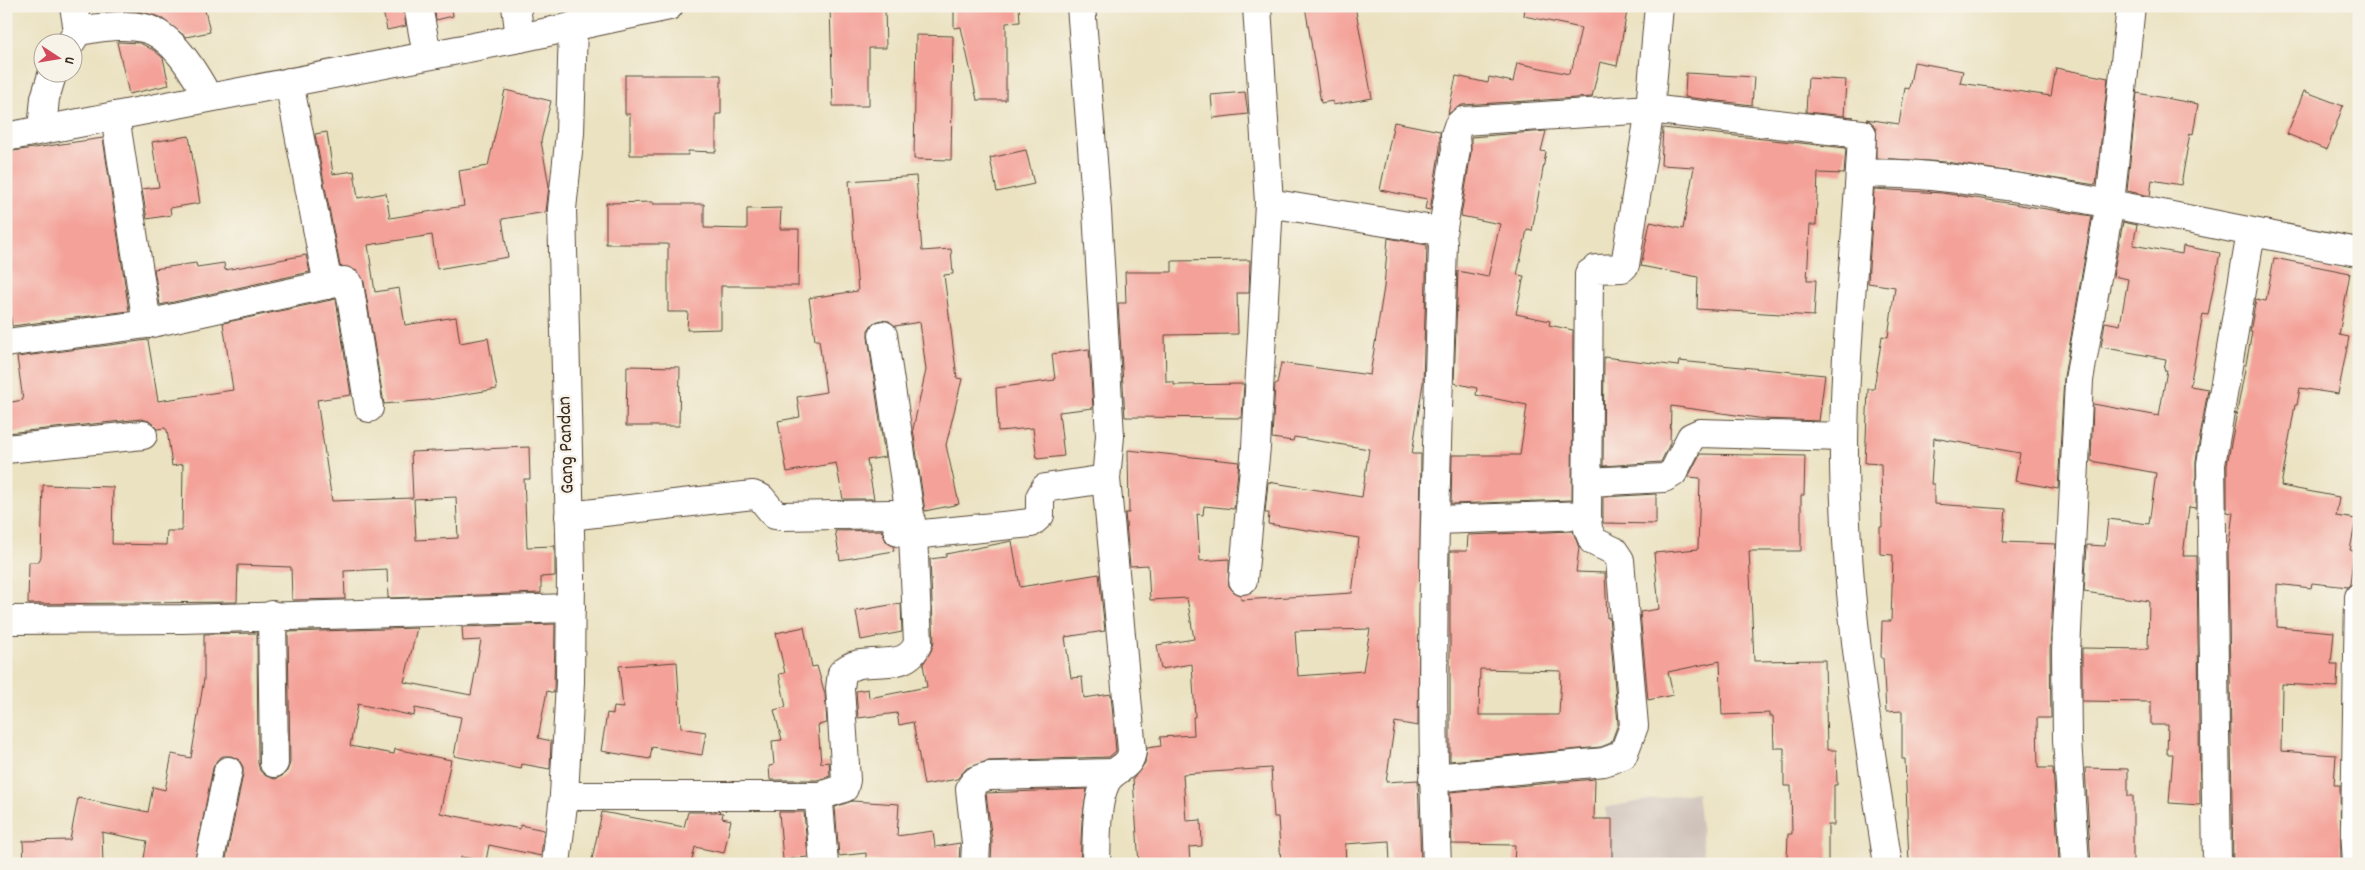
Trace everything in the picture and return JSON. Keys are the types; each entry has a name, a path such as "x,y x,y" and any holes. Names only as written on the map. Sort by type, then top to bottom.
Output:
{"street":[{"path":"418,6 426,55"},
{"path":"516,6 520,38"},
{"path":"6,137 520,38 669,6"},
{"path":"1081,6 1097,211 1110,436 1106,479 1132,750 1132,758 1128,764 1107,780 1102,791 1097,832 1096,864"},
{"path":"1243,580 1256,447 1269,203 1257,6"},
{"path":"1433,778 1604,762 1623,755 1634,726 1620,560 1614,551 1593,541 1588,529 1589,274 1596,269 1622,268 1625,265 1650,109 1659,6"},
{"path":"2076,864 2067,739 2066,652 2079,380 2110,204 2131,6"},
{"path":"74,27 112,26 144,28 173,44 208,97"},
{"name":"Gang Pandan","path":"556,864 564,796 571,608 562,209 570,133 573,26"},
{"path":"42,130 45,98 49,82"},
{"path":"289,82 328,285"},
{"path":"1437,864 1433,778 1442,234 1456,149 1455,135 1461,122 1650,109 1862,134 1844,437 1848,548 1858,666 1888,864"},
{"path":"115,116 147,324"},
{"path":"1861,174 1941,176 2110,204 2251,233 2359,252"},
{"path":"1269,203 1433,230 1442,234"},
{"path":"2217,864 2211,464 2251,233"},
{"path":"6,343 147,324 344,281 349,283 369,408"},
{"path":"564,796 820,796 844,788 846,780 840,688 842,673 853,666 903,660 914,653 918,643 913,534 883,335"},
{"path":"1588,482 1664,478 1674,473 1691,437 1700,433 1844,437"},
{"path":"6,449 143,435"},
{"path":"569,516 753,494 761,498 775,514 782,516 891,514 896,520 898,532 913,534 1021,526 1031,523 1040,515 1040,497 1046,488 1106,479"},
{"path":"1436,520 1588,515"},
{"path":"2357,864 2355,829 2359,646 2358,597"},
{"path":"6,620 182,619 571,608"},
{"path":"272,615 274,763"},
{"path":"209,864 228,771"},
{"path":"975,864 976,842 970,789 972,783 978,779 990,776 1114,773"},
{"path":"820,796 824,864"}],"shaded area":[{"path":"1697,792 1705,864 1607,864 1606,807"}],"building":[{"path":"109,6 204,6 210,32 186,37 160,17 138,11 110,11"},
{"path":"382,6 403,6 406,26 387,30"},
{"path":"434,6 452,6 453,16 436,20"},
{"path":"954,6 1019,6 1020,22 1006,23 1006,100 977,100 961,27 954,28"},
{"path":"1305,6 1355,6 1372,98 1333,105 1333,101 1321,103"},
{"path":"1525,6 1628,6 1617,66 1600,62 1592,97 1462,105 1448,114 1456,76 1488,83 1489,77 1513,82 1517,63 1569,74 1570,69 1572,69 1581,28 1524,16"},
{"path":"830,8 885,8 886,48 869,48 869,106 833,106"},
{"path":"916,35 953,36 951,160 914,159"},
{"path":"117,42 140,43 155,51 163,58 169,85 129,94"},
{"path":"1914,62 1963,71 1960,83 2051,96 2056,68 2108,78 2096,185 1946,162 1876,158 1876,128 1866,119 1899,124 1905,88 1909,89"},
{"path":"1686,73 1754,77 1752,105 1685,97"},
{"path":"625,75 721,75 721,114 716,114 716,152 688,151 688,155 630,155 630,114 625,114"},
{"path":"1808,78 1846,80 1844,116 1806,112"},
{"path":"505,90 551,101 541,141 549,186 546,212 502,219 508,257 437,269 432,235 368,245 375,292 399,288 405,325 456,317 460,343 488,338 497,389 428,400 384,404 364,282 357,271 340,266 315,134 327,132 333,174 354,171 358,198 386,193 390,218 464,206 459,171 488,166"},
{"path":"2304,91 2343,106 2327,150 2287,134"},
{"path":"1245,92 1248,114 1213,118 1211,95"},
{"path":"2137,93 2198,104 2193,134 2190,133 2181,185 2152,180 2150,196 2127,191"},
{"path":"1394,122 1440,131 1440,148 1430,210 1425,209 1427,199 1380,190"},
{"path":"1663,128 1846,148 1844,174 1818,173 1816,225 1810,225 1807,280 1816,280 1814,316 1697,309 1698,277 1641,266 1650,222 1683,229 1694,167 1661,165"},
{"path":"1546,131 1541,151 1546,152 1532,231 1527,230 1517,275 1524,276 1516,314 1550,321 1549,325 1573,330 1572,500 1451,504 1452,455 1520,455 1527,405 1476,395 1477,388 1454,383 1458,271 1488,277 1500,224 1461,216 1471,152 1471,137"},
{"path":"189,136 200,203 170,208 171,215 147,219 142,189 159,187 152,142"},
{"path":"103,138 129,311 12,326 6,287 6,152"},
{"path":"1026,150 1034,184 997,192 990,158"},
{"path":"916,176 922,251 951,249 953,274 944,275 957,378 962,379 946,445 959,504 925,511 913,429 926,370 920,322 895,326 889,321 881,320 873,323 868,330 885,457 867,460 874,499 843,499 836,463 787,472 778,421 800,417 797,397 826,392 819,340 815,340 809,298 858,291 849,181"},
{"path":"1874,189 1942,193 2092,216 2064,377 2058,489 2015,481 2020,453 1934,438 1931,484 1934,484 1934,504 2006,509 2003,542 2056,544 2050,651 2051,718 2037,718 2038,768 2053,768 2059,862 1909,864 1905,759 1902,759 1902,711 1886,712 1883,658 1881,658 1882,621 1891,621 1893,555 1880,554 1880,527 1882,527 1881,464 1865,463 1868,389 1874,389 1882,336 1888,337 1895,287 1868,283"},
{"path":"653,202 653,204 704,204 704,228 747,229 747,209 781,208 780,229 799,229 798,286 721,286 721,329 687,330 688,312 668,312 668,244 606,244 606,203"},
{"path":"2123,222 2137,225 2133,245 2182,254 2183,246 2220,253 2208,315 2203,314 2190,386 2208,389 2196,461 2196,508 2189,507 2183,556 2197,556 2200,805 2169,803 2173,754 2167,754 2168,725 2151,725 2151,702 2082,701 2082,648 2148,649 2149,601 2084,592 2087,545 2105,546 2108,519 2149,524 2156,473 2091,461 2093,404 2159,416 2167,370 2164,370 2166,359 2101,347 2105,322 2120,325 2128,279 2113,276"},
{"path":"1388,238 1427,245 1423,383 1412,454 1421,454 1418,726 1395,722 1386,782 1418,780 1421,864 1390,864 1389,841 1345,844 1346,864 1281,864 1278,817 1274,817 1271,768 1183,774 1186,821 1201,820 1202,846 1189,847 1190,864 1139,864 1133,779 1145,763 1147,748 1161,746 1160,737 1194,735 1193,717 1195,717 1192,664 1161,669 1157,645 1194,639 1187,598 1150,600 1148,565 1130,566 1125,513 1129,513 1128,450 1239,462 1234,509 1204,506 1203,515 1197,514 1200,561 1229,559 1229,586 1240,595 1241,600 1352,593 1359,538 1268,524 1269,513 1265,513 1268,482 1362,497 1369,449 1294,437 1293,441 1272,438 1275,384 1277,384 1281,363 1370,375 1384,287","holes":["1370,629 1363,671 1298,676 1295,631"]},
{"path":"306,255 310,272 160,305 154,269 196,263 197,267 224,263 225,270"},
{"path":"2274,258 2350,273 2339,335 2349,337 2338,394 2300,388 2297,405 2295,405 2281,486 2339,497 2336,516 2356,519 2350,550 2354,551 2350,584 2348,587 2312,583 2311,588 2277,584 2277,627 2334,632 2331,664 2338,664 2337,687 2282,684 2281,751 2336,755 2334,785 2340,785 2341,864 2233,864 2228,551 2233,513 2227,512 2227,465 2252,332 2250,332 2256,299 2266,301"},
{"path":"1250,260 1249,293 1237,293 1238,334 1165,335 1166,382 1174,382 1174,385 1244,384 1242,418 1125,417 1118,303 1126,303 1125,272 1172,272 1172,261"},
{"path":"336,299 351,395 317,400 332,501 413,498 411,452 529,447 530,479 524,479 527,547 555,546 555,576 541,577 541,593 388,598 387,569 344,571 345,599 292,600 291,567 238,565 237,602 28,604 29,562 39,562 41,556 43,485 113,487 112,544 166,545 167,531 182,531 183,464 172,466 167,430 165,428 157,429 149,421 141,419 7,433 6,403 23,400 17,357 148,340 158,401 233,390 223,323","holes":["456,497 458,538 416,540 414,499"]},
{"path":"1089,349 1093,408 1059,412 1064,456 1037,459 1033,428 998,431 996,388 1055,380 1052,354"},
{"path":"1604,357 1678,366 1679,361 1825,375 1819,421 1765,419 1671,406 1670,443 1661,462 1603,466"},
{"path":"627,366 680,367 679,426 626,426"},
{"path":"1700,454 1805,456 1804,495 1801,495 1801,551 1749,551 1754,661 1825,660 1827,750 1836,750 1837,785 1834,785 1834,825 1828,825 1828,862 1787,861 1788,834 1792,834 1791,786 1784,786 1784,748 1774,748 1773,716 1769,716 1769,713 1722,715 1720,661 1668,672 1673,695 1648,700 1640,612 1659,609 1654,553 1698,549 1700,478 1688,477"},
{"path":"1656,494 1656,524 1603,523 1603,497"},
{"path":"882,530 886,542 893,546 894,551 840,560 835,531"},
{"path":"1573,531 1579,548 1576,572 1605,573 1607,618 1609,617 1618,724 1611,743 1601,747 1450,761 1450,551 1467,551 1468,535","holes":["1480,669 1561,671 1559,715 1479,715"]},
{"path":"1012,541 1020,587 1099,574 1105,631 1065,637 1071,678 1082,677 1084,698 1111,694 1116,751 1109,757 987,761 967,768 957,779 924,785 913,722 899,725 897,713 858,718 856,691 868,689 869,698 927,687 923,664 934,642 930,559"},
{"path":"901,603 902,632 861,640 856,611"},
{"path":"555,624 554,693 547,691 538,738 551,741 550,769 522,764 521,769 454,756 461,717 415,708 414,716 358,704 350,746 394,754 395,749 451,760 440,813 520,829 520,825 544,830 541,856 489,845 486,861 461,857 460,864 225,864 243,767 239,760 231,756 223,756 217,760 213,768 194,864 143,864 147,841 102,832 103,864 24,864 23,841 70,840 78,798 148,812 153,787 165,790 172,754 191,758 204,679 204,634 257,633 258,763 260,771 266,776 275,779 287,771 290,763 288,632 417,628 404,682 471,695 481,640 463,641 462,627"},
{"path":"804,627 812,667 817,666 825,694 827,723 818,725 821,763 829,762 830,776 817,780 770,780 769,766 774,765 772,741 782,740 774,710 786,707 779,674 785,673 776,633"},
{"path":"677,662 681,728 706,732 702,755 652,747 650,759 601,751 607,713 613,714 614,707 623,708 619,666"},
{"path":"2085,768 2128,769 2128,796 2133,796 2133,864 2091,864"},
{"path":"1595,779 1594,819 1612,819 1612,864 1514,864 1515,845 1452,844 1450,792"},
{"path":"1087,789 1082,821 1080,864 991,864 992,841 986,793"},
{"path":"852,801 899,804 897,836 933,831 935,847 960,843 959,864 904,864 866,860 866,853 839,856 835,807"},
{"path":"602,812 684,827 688,812 723,813 722,818 731,820 724,853 695,847 691,864 591,864"},
{"path":"779,812 804,812 808,857 783,860"}]}
